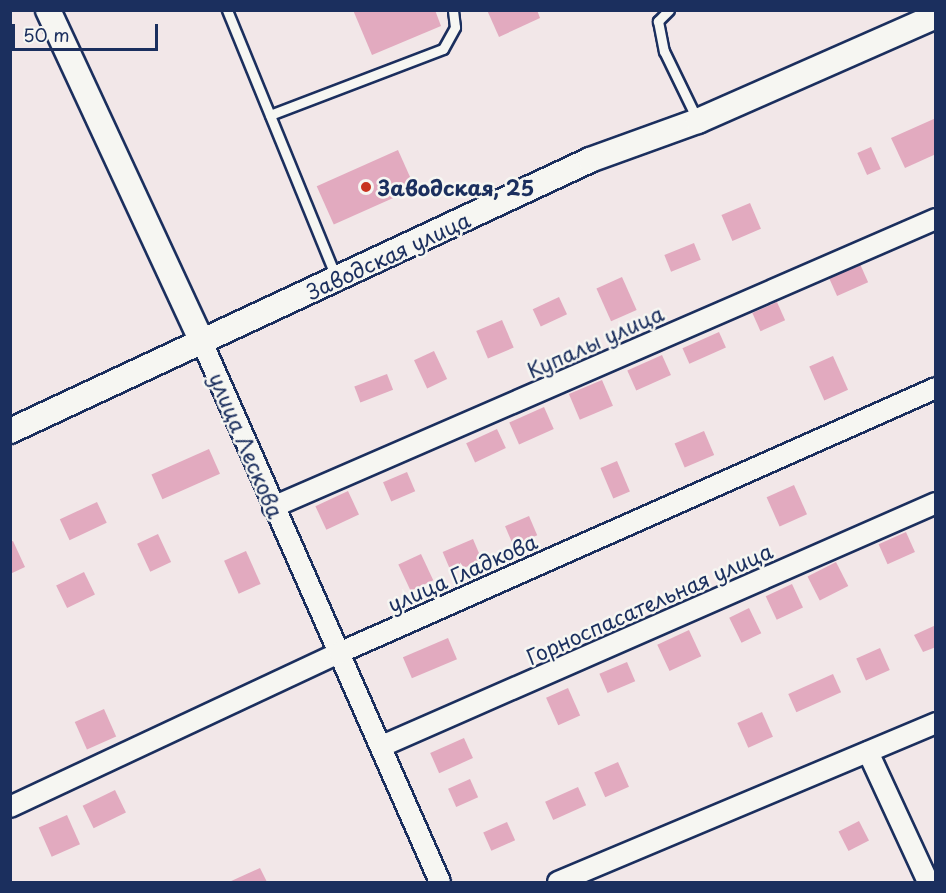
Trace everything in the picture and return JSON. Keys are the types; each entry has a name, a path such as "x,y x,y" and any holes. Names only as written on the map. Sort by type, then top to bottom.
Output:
{"street":[{"name":"улица Лескова","path":"48,10 202,342 440,882"},
{"name":"Заводская улица","path":"10,431 590,160 698,121 936,16"},
{"name":"Купалы улица","path":"273,507 936,219"},
{"name":"улица Гладкова","path":"10,807 339,653 936,388"},
{"name":"Горноспасательная улица","path":"382,746 936,503"},
{"path":"558,882 936,723"},
{"path":"868,752 928,882"}],"lane":[{"path":"227,10 337,279"},
{"path":"270,115 443,49 455,27 453,10"},
{"path":"669,10 658,21 664,51 698,121"}],"building":[{"path":"353,10 435,10 441,26 372,55"},
{"path":"487,10 537,10 540,18 499,37"},
{"path":"936,118 936,154 905,168 891,138"},
{"path":"871,147 881,169 867,175 857,153"},
{"name":"Заводская, 25","path":"398,150 415,188 334,225 317,186"},
{"path":"750,203 761,229 732,241 721,215"},
{"path":"694,243 701,260 671,272 664,255"},
{"path":"860,264 868,282 837,296 829,278"},
{"path":"622,277 637,310 611,321 596,288"},
{"path":"559,297 567,314 541,326 533,309"},
{"path":"777,302 785,320 760,331 752,313"},
{"path":"502,320 514,348 488,359 476,331"},
{"path":"719,332 726,348 689,364 682,348"},
{"path":"434,351 447,379 427,388 414,360"},
{"path":"662,355 671,375 636,391 627,370"},
{"path":"833,356 848,390 824,400 809,367"},
{"path":"387,374 393,390 360,402 354,387"},
{"path":"602,380 613,406 580,420 569,394"},
{"path":"544,407 554,429 519,444 509,422"},
{"path":"497,429 506,448 475,462 466,443"},
{"path":"704,431 714,455 685,467 675,444"},
{"path":"209,449 220,474 162,499 151,475"},
{"path":"617,461 630,491 613,498 600,468"},
{"path":"407,472 415,491 391,501 383,482"},
{"path":"794,485 807,514 780,526 767,497"},
{"path":"348,491 359,515 326,530 315,506"},
{"path":"97,502 107,523 70,540 60,519"},
{"path":"529,516 537,535 513,545 505,526"},
{"path":"906,532 915,552 888,564 879,544"},
{"path":"158,534 171,562 150,572 137,544"},
{"path":"473,539 482,560 452,573 443,552"},
{"path":"13,541 25,567 10,574 10,542"},
{"path":"246,551 261,584 239,594 224,561"},
{"path":"421,554 433,580 411,591 398,565"},
{"path":"836,562 848,586 820,601 807,577"},
{"path":"84,572 95,594 67,608 56,586"},
{"path":"792,584 803,608 777,620 766,596"},
{"path":"749,608 761,633 742,643 729,618"},
{"path":"936,625 936,647 923,652 914,635"},
{"path":"689,630 701,656 670,671 657,645"},
{"path":"448,638 457,659 412,678 403,657"},
{"path":"880,648 890,670 866,681 856,659"},
{"path":"627,662 635,681 608,693 599,674"},
{"path":"833,674 841,692 796,712 788,694"},
{"path":"568,688 580,715 558,725 546,698"},
{"path":"104,709 116,736 87,749 75,722"},
{"path":"762,712 773,737 748,748 737,723"},
{"path":"464,738 473,758 439,773 430,753"},
{"path":"618,762 629,787 605,797 594,773"},
{"path":"470,779 478,797 456,807 448,789"},
{"path":"578,787 586,805 553,820 545,802"},
{"path":"115,790 126,812 94,828 83,806"},
{"path":"67,815 80,844 52,857 39,828"},
{"path":"859,821 869,841 848,851 839,831"},
{"path":"507,822 515,840 491,851 483,833"},
{"path":"260,868 267,882 229,882"}],"place":[{"name":"Заводская, 25","path":"366,187"}]}
